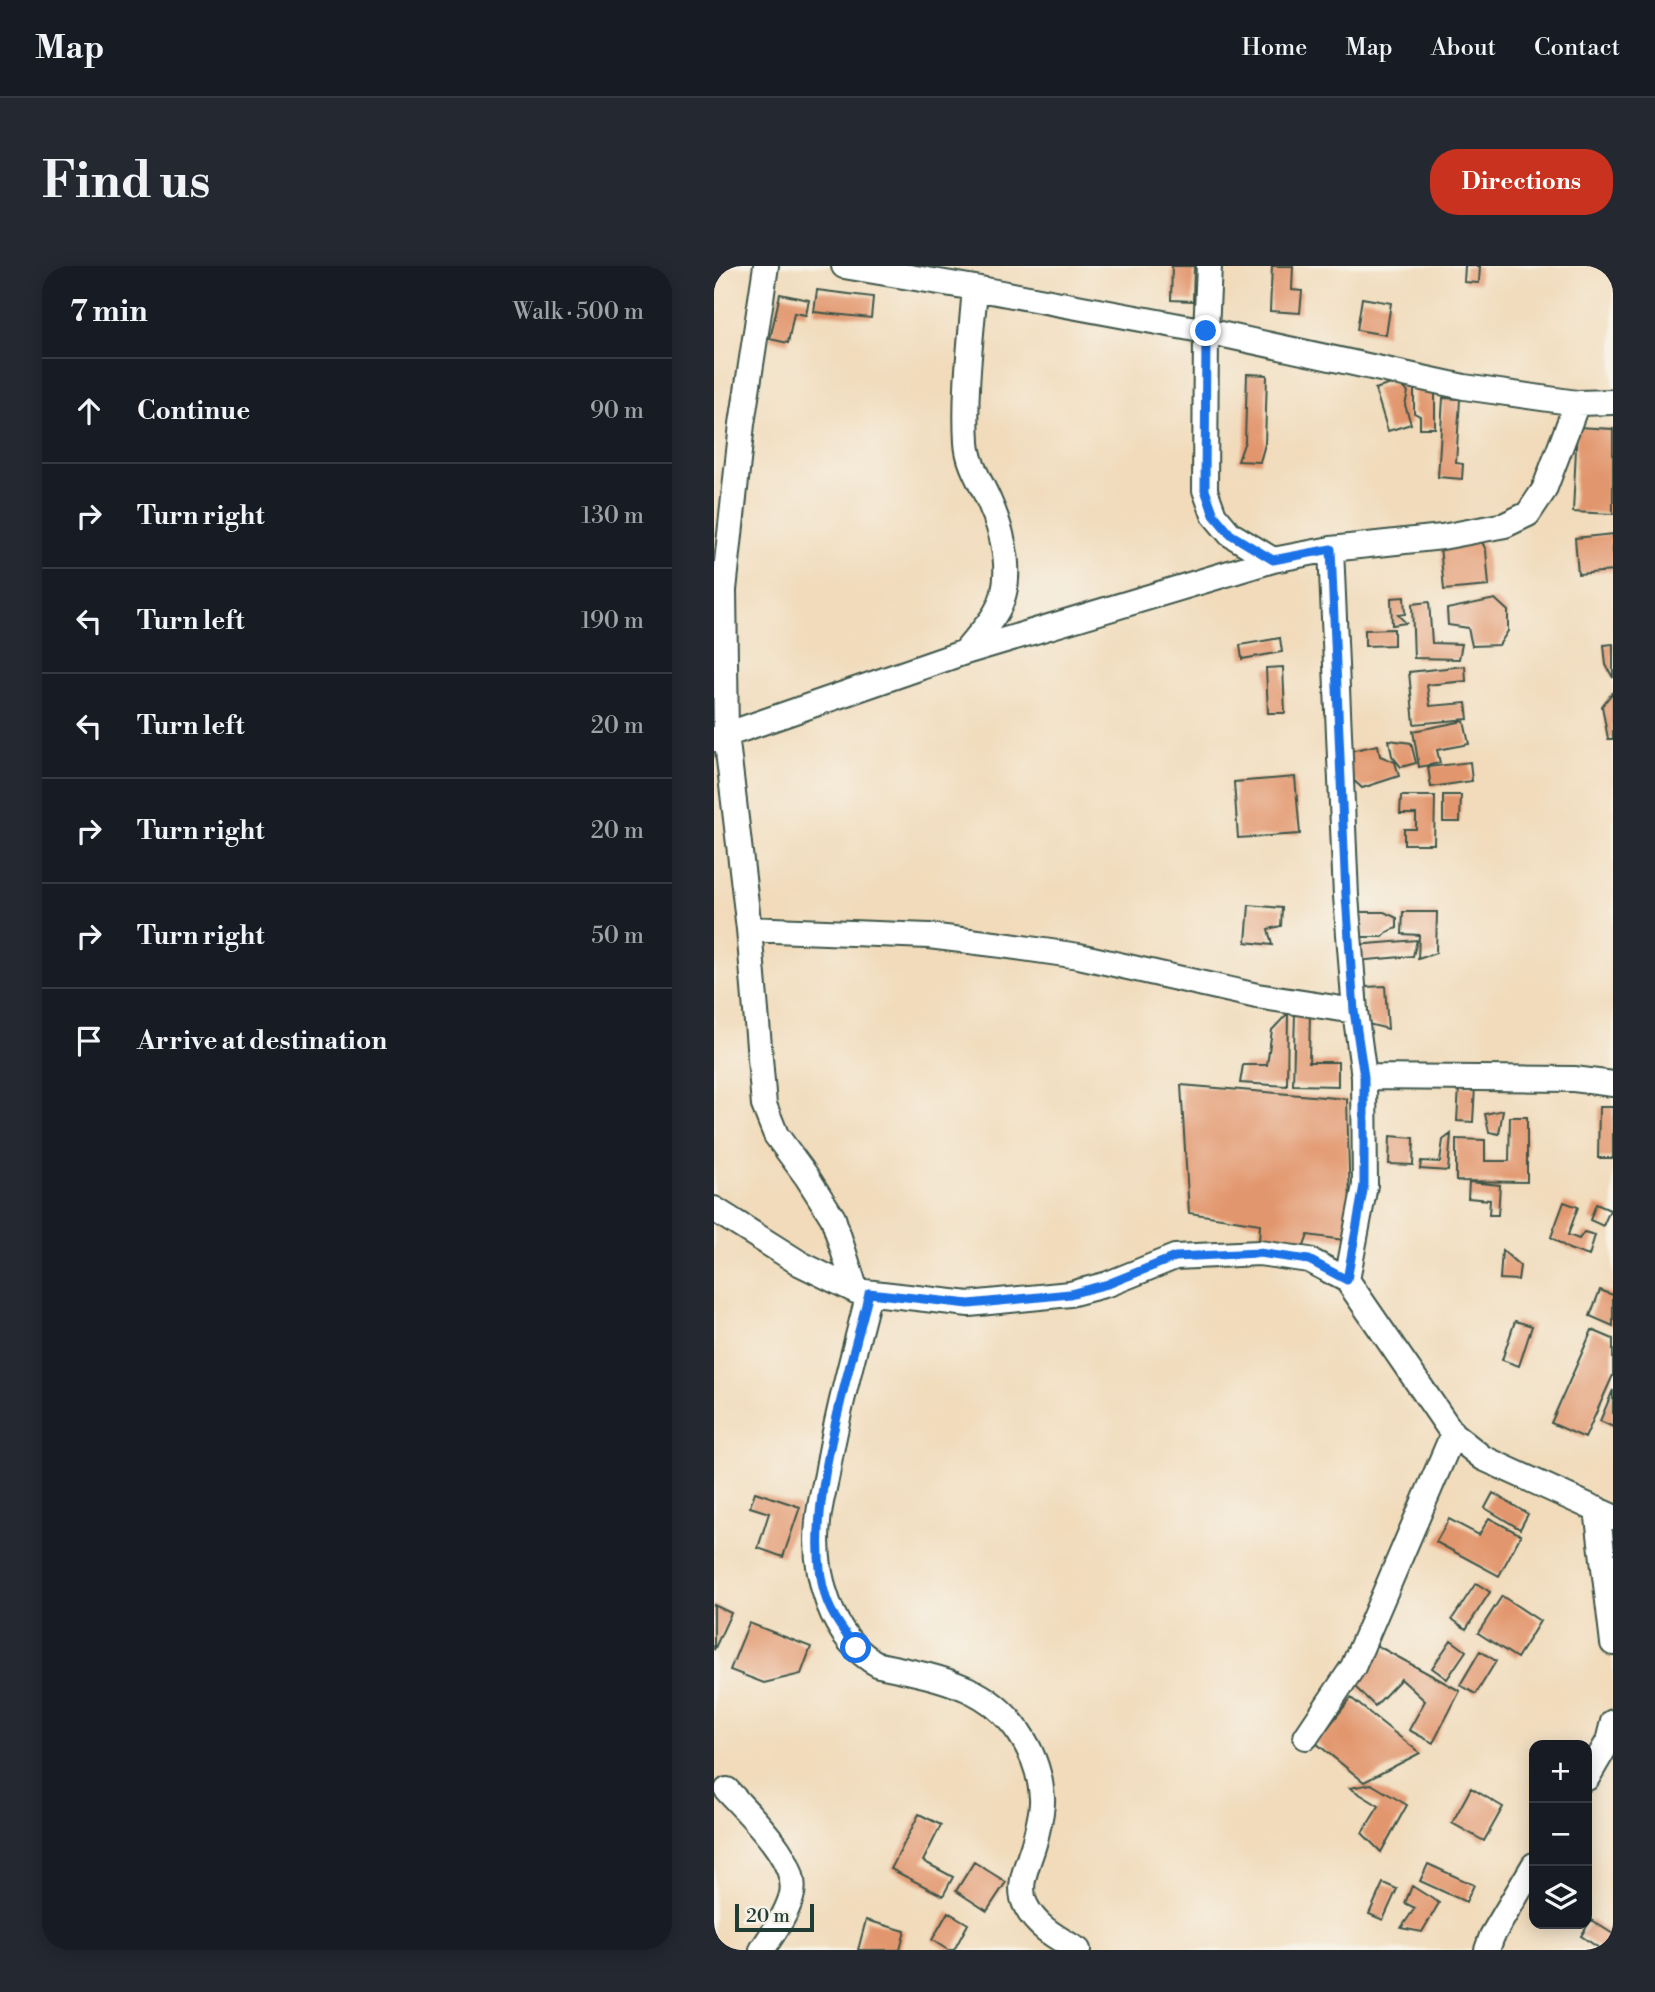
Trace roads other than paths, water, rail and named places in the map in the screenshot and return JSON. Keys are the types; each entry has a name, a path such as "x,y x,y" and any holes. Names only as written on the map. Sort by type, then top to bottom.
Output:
{"street":[{"path":"766,266 742,424 724,590 720,737 749,929 764,1105 776,1135 833,1219 862,1292 818,1522 820,1570 827,1600 841,1627 866,1658 879,1665 967,1689 1003,1713 1022,1734 1035,1766 1042,1799 1035,1840 1021,1888 1026,1906 1040,1925 1051,1935 1078,1950"},
{"path":"844,266 1206,331 1450,384 1577,403 1613,402"},
{"path":"1209,266 1205,490 1214,515 1230,534 1273,560"},
{"path":"965,652 996,613 1006,587 1006,560 999,524 971,463 967,443 968,378 975,288"},
{"path":"720,737 965,652 1273,560 1331,549 1477,532 1505,525 1528,514 1544,491 1577,403"},
{"path":"1331,549 1339,755 1354,1011 1364,1077 1364,1185 1347,1280"},
{"path":"749,929 929,936 1002,945 1079,956 1257,996 1354,1011"},
{"path":"1364,1077 1574,1079 1613,1084"},
{"path":"714,1209 801,1264 862,1292 969,1304 1070,1294 1108,1284 1175,1257 1259,1253 1309,1260 1347,1280 1453,1434 1483,1458 1605,1513 1613,1643"},
{"path":"1306,1737 1353,1667 1453,1434"},
{"path":"1592,1769 1608,1742 1613,1722"},
{"path":"727,1790 778,1847 792,1877 792,1895 782,1919 762,1950"},
{"path":"1487,1950 1492,1936 1533,1866"}]}
